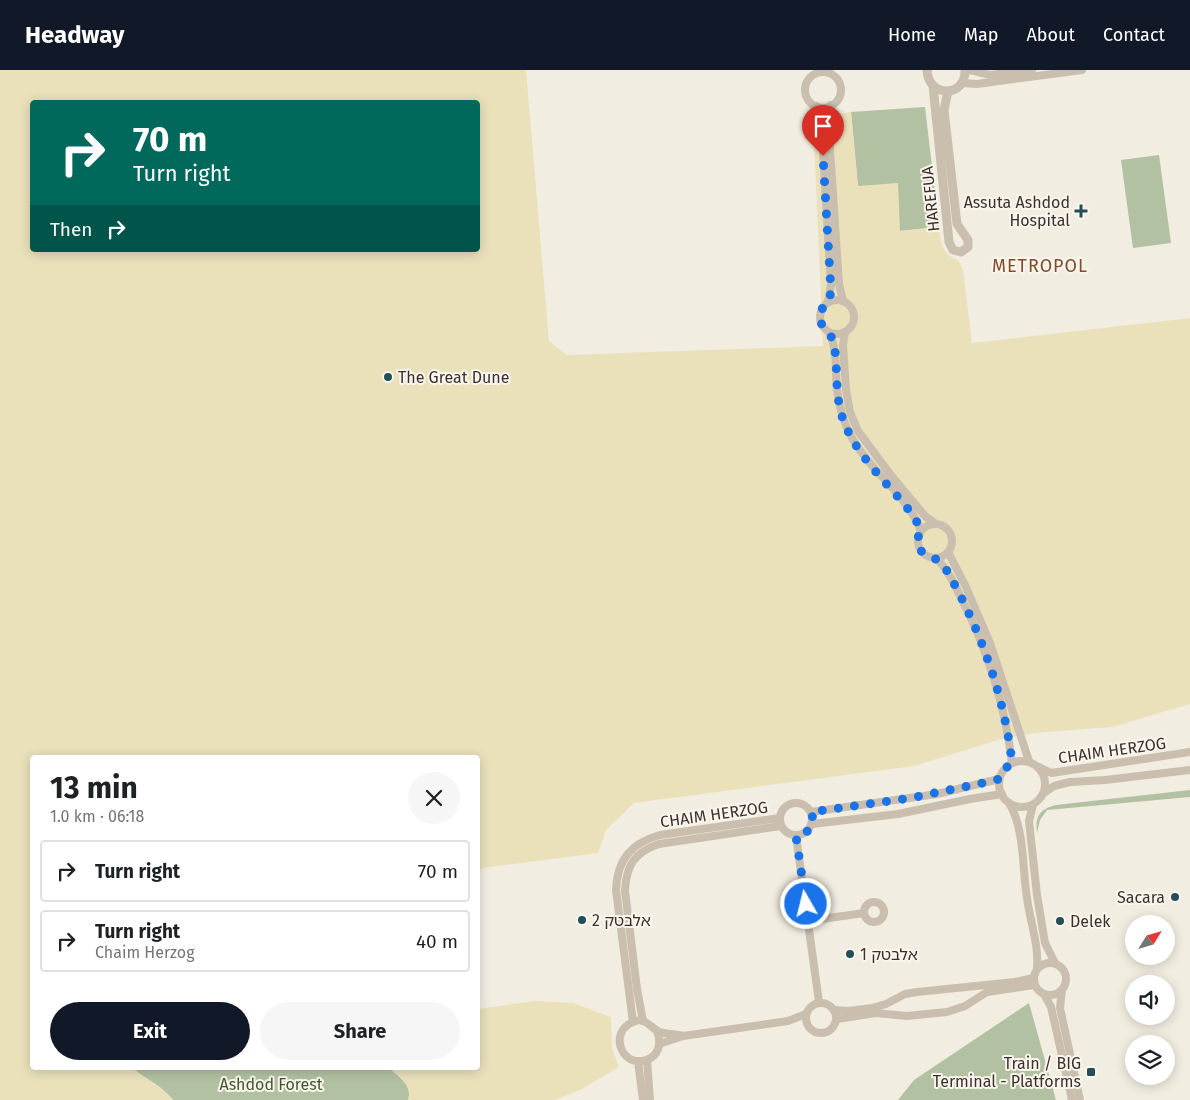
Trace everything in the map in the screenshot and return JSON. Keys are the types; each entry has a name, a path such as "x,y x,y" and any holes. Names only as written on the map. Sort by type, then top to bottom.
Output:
{"street":[{"path":"927,70 928,80 933,86 943,91 954,90 962,83 965,70"},
{"path":"970,70 990,75 1032,70"},
{"path":"962,83 977,84 1082,70"},
{"path":"816,106 824,107 831,105 839,97 840,84 835,77 823,72 811,77 806,88 808,99 816,106 820,119 831,285 828,302 821,310 820,316 821,324 829,333 834,345 839,402 850,434 863,455 911,512 921,531"},
{"name":"HAREFUA","path":"933,86 949,242 952,250 961,252 968,247 968,240 957,224 944,110 948,91"},
{"path":"831,105 828,119 839,284 844,301"},
{"path":"828,302 844,301 850,306 854,314 854,323 845,332 837,335 829,333"},
{"path":"845,332 843,345 846,390 850,412 858,431 890,474 925,516 946,528 950,534 952,542 948,552 936,558 927,556 921,551 918,539 921,531 927,525 936,524"},
{"path":"948,552 966,587 990,643 1029,761"},
{"path":"936,558 950,576 981,641 1006,723 1012,762"},
{"name":"CHAIM HERZOG","path":"1039,767 1051,773 1190,752"},
{"path":"1010,803 1025,807 1033,805 1041,798 1044,793 1046,779 1039,767 1029,761 1019,760 1012,762 1002,772 999,779 1002,794 1010,803 1019,828 1026,896 1038,954 1034,982 1037,989 1044,994 1051,1007 1072,1100"},
{"name":"CHAIM HERZOG","path":"1044,793 1054,786 1070,782 1106,780 1190,770"},
{"path":"811,812 911,798 999,779"},
{"path":"812,824 898,814 1002,794"},
{"path":"791,804 805,805 811,812 812,824 806,833 796,836 787,833 781,826 780,818 783,809 791,804"},
{"path":"1033,805 1029,821 1037,895 1045,943 1055,963 1061,967 1066,977 1060,1008 1080,1100"},
{"name":"CHAIM HERZOG","path":"630,857 638,844 648,838 780,818"},
{"name":"CHAIM HERZOG","path":"630,857 659,844 781,826"},
{"path":"796,836 819,1002"},
{"path":"630,857 625,878 625,890 637,989 643,1021"},
{"path":"630,857 621,865 616,890 633,1022"},
{"path":"808,921 864,913"},
{"path":"1037,968 1046,963 1055,963"},
{"path":"836,1015 848,1011 880,1006 905,994 1015,982 1034,982"},
{"path":"836,1015 876,1013 907,1016 948,1012 965,1006 987,992 1034,982"},
{"path":"1044,994 1054,995 1062,990"},
{"path":"660,1044 683,1036 788,1021 806,1014 811,1006 819,1002 828,1004 836,1015 833,1028 824,1033 814,1032 807,1025 788,1021"},
{"path":"806,1014 807,1025"},
{"path":"643,1021 654,1027 660,1044 655,1054 646,1060 632,1060 624,1054 619,1044 621,1033 624,1028 633,1022 643,1021"},
{"path":"657,1032 683,1036"},
{"path":"646,1060 650,1100"},
{"path":"638,1061 643,1100"}],"green space":[{"path":"925,107 939,227 900,231 858,187 851,112"},
{"path":"1159,155 1171,243 1133,248 1121,160"},
{"path":"1190,790 1190,797 1047,810 1040,820 1037,832 1038,817 1042,811 1056,805"},
{"path":"1029,1003 1056,1100 898,1100 914,1080"},
{"name":"Ashdod Forest","path":"135,1070 391,1070 407,1086 409,1095 408,1100 173,1100 159,1087"}],"sand":[{"path":"0,70 526,70 549,341 567,355 823,346 813,118 851,112 858,186 898,183 900,231 939,227 945,251 958,260 963,270 972,343 1190,318 1190,704 1112,727 1034,733 998,740 914,766 634,803 606,830 598,853 482,868 480,870 480,755 30,755 30,1070 135,1070 159,1087 173,1100 0,1100"},
{"path":"535,1001 573,1003 611,1017 612,1048 619,1067 580,1090 555,1100 408,1100 409,1090 407,1085 391,1070 480,1070 480,1009"}],"place":[{"name":"Assuta Ashdod Hospital","path":"1081,211"},
{"name":"The Great Dune","path":"388,377"},
{"name":"Sacara","path":"1175,897"},
{"name":"אלבטק 2","path":"582,920"},
{"name":"Delek","path":"1060,921"},
{"name":"אלבטק 1","path":"850,954"},
{"name":"Train / BIG Terminal - Platforms","path":"1091,1072"}],"district":[{"name":"METROPOL","path":"1040,266"}],"route":[{"path":"806,904 796,836 806,833 810,829 813,820 811,812 937,794 992,781 999,779 1002,772 1012,762 1006,723 995,683 970,615 944,567 936,558 927,556 921,551 918,543 921,531 915,518 863,455 850,434 842,414 837,390 833,340 823,328 820,320 820,313 828,302 831,291 823,156"}]}
